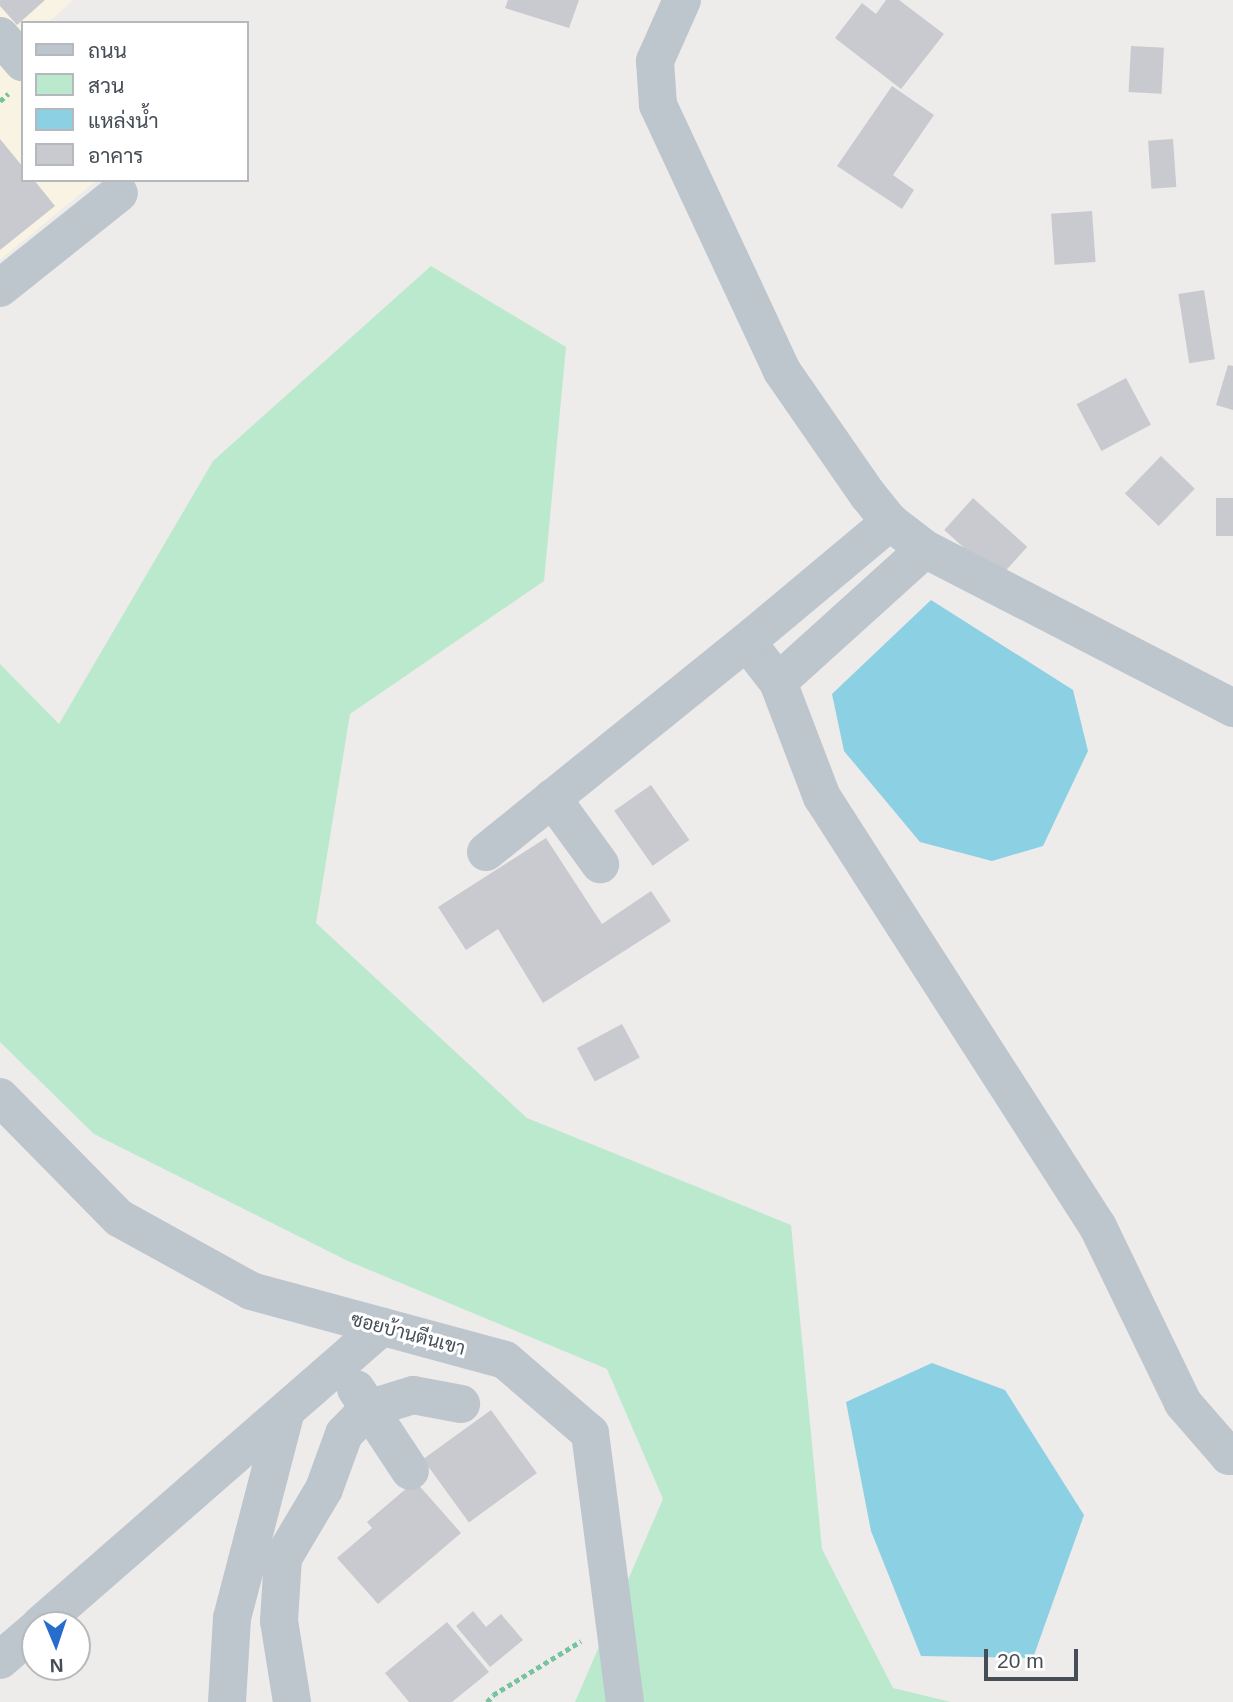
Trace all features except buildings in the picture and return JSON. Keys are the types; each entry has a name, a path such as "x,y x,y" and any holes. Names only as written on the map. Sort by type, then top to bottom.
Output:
{"street":[{"path":"682,0 655,61 658,105 782,371 890,522 925,549 1233,708"},
{"path":"0,36 21,60"},
{"path":"0,288 122,185"},
{"path":"486,852 747,642 890,522"},
{"path":"778,682 925,549"},
{"path":"747,642 778,682 822,797 1098,1227 1183,1403 1229,1456 1233,1456"},
{"path":"552,798 600,864"},
{"name":"ซอยบ้านตีนเขา","path":"0,1097 119,1218 251,1291 505,1360 590,1433 625,1702"},
{"path":"56,1611 382,1327"},
{"path":"340,1364 410,1471"},
{"path":"292,1702 279,1620 282,1558 324,1489 344,1433 368,1409 414,1395 461,1404"},
{"path":"227,1702 232,1618 286,1411"},
{"path":"0,1660 21,1642"}],"path":[{"path":"487,1702 492,1695 615,1620"}],"shaded area":[{"path":"0,0 73,0 50,21 21,21 21,182 95,182 0,260"}],"green space":[{"path":"431,266 566,347 544,581 350,714 316,923 527,1118 791,1225 822,1549 893,1688 951,1702 575,1702 663,1499 607,1369 348,1261 94,1134 0,1042 0,664 59,724 213,461"}],"water":[{"path":"931,600 1073,690 1088,751 1043,846 992,861 920,842 844,751 832,694"},
{"path":"932,1363 1005,1390 1084,1515 1033,1658 921,1656 871,1531 846,1402"}]}
